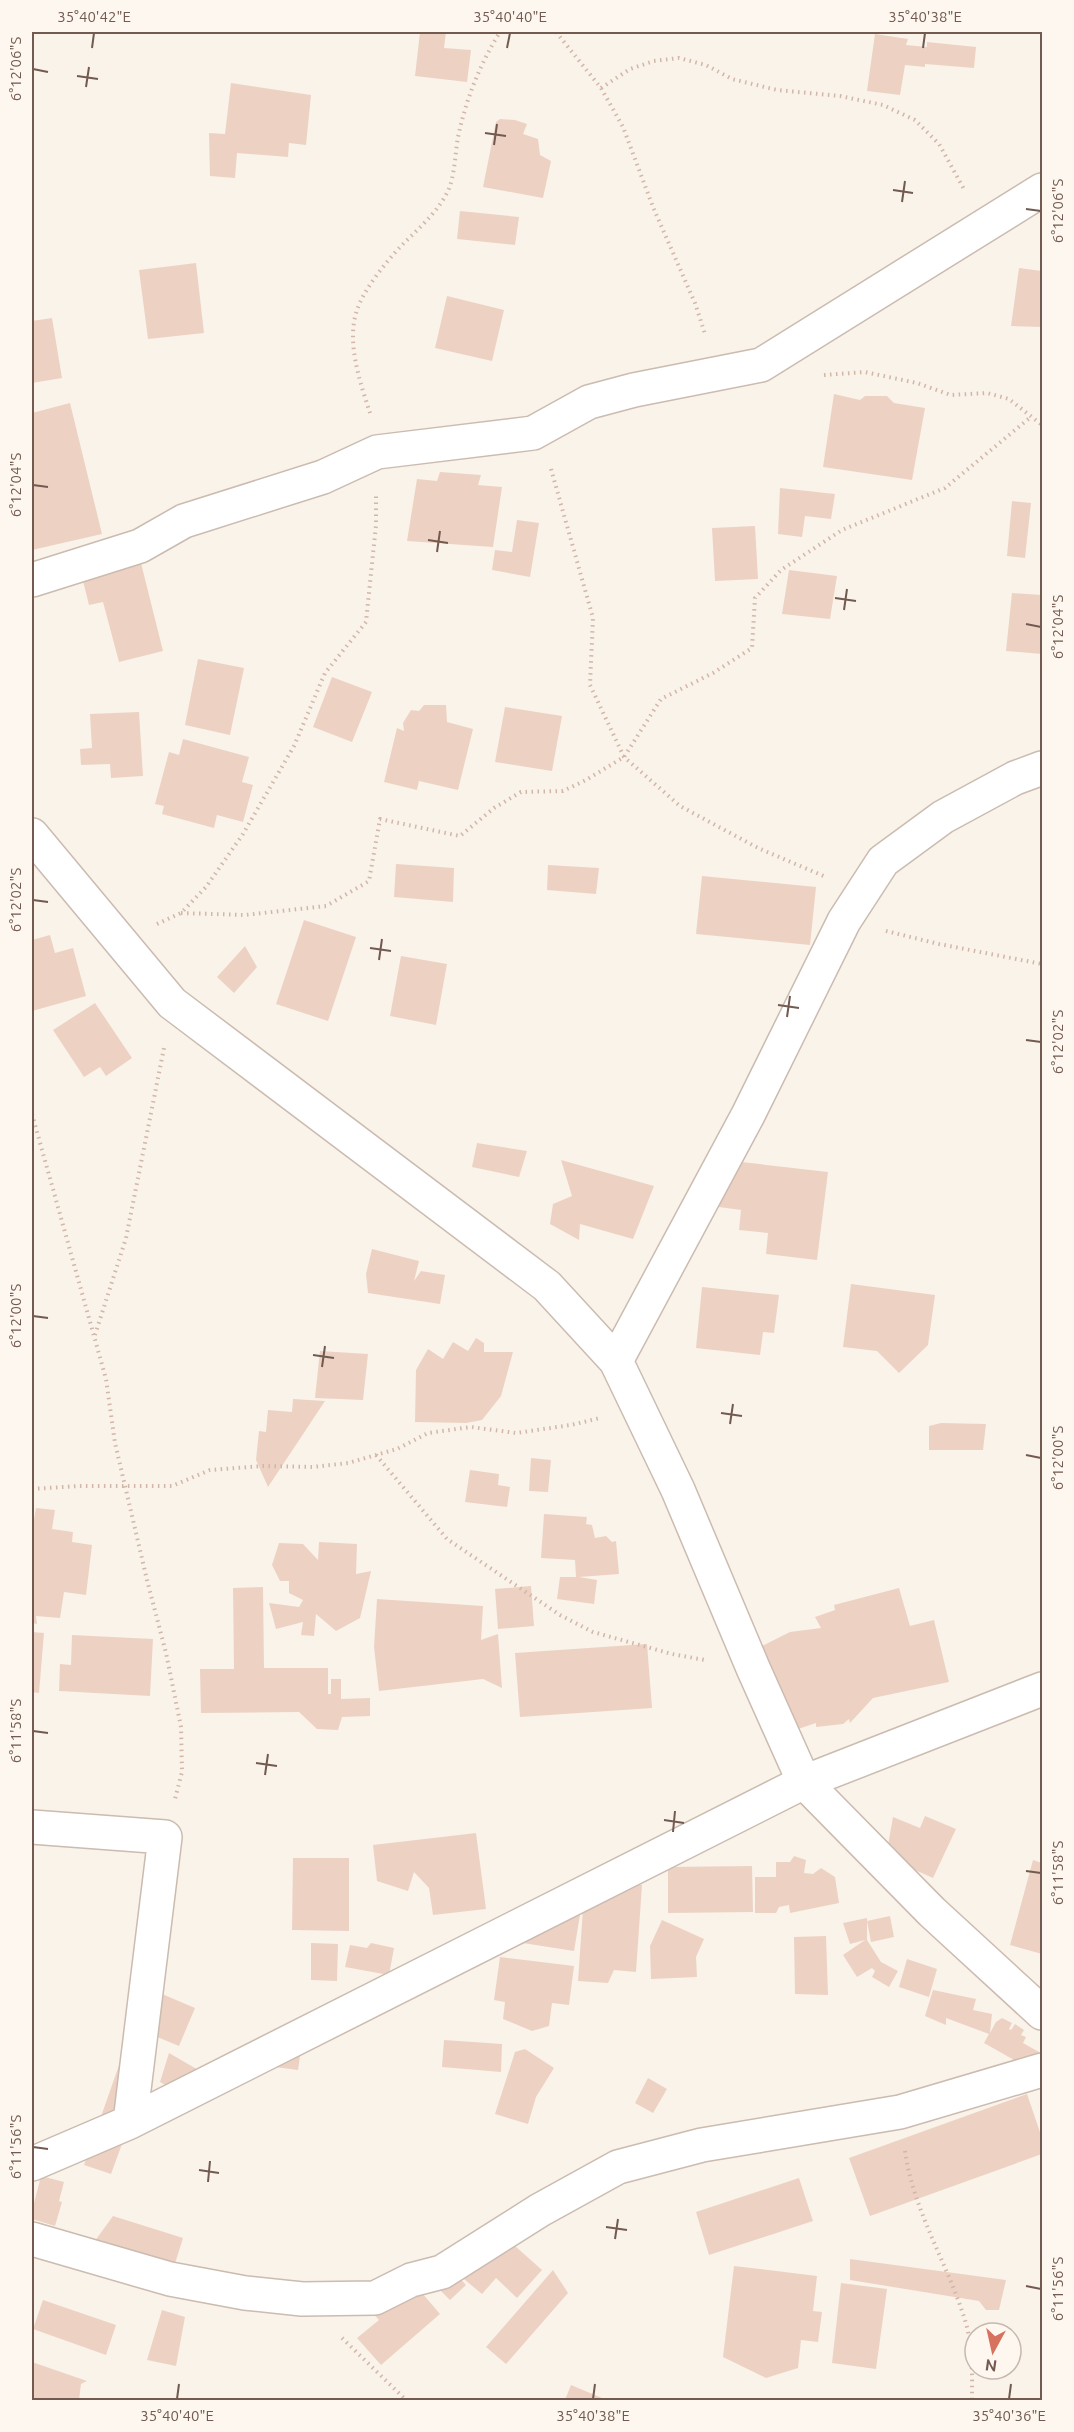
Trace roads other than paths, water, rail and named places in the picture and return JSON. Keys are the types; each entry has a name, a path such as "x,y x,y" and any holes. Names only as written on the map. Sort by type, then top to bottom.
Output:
{"street":[{"path":"32,580 140,546 184,521 323,477 377,452 533,433 589,402 634,390 761,365 1042,190"},
{"path":"616,1361 743,1125 844,921 883,861 943,817 1015,778 1042,768"},
{"path":"32,835 172,1003 547,1286 616,1361 678,1490 804,1782 932,1912 1042,2013"},
{"path":"32,2164 130,2122 804,1782 1042,1689"},
{"path":"32,1827 165,1837 130,2122"},
{"path":"32,2239 170,2279 245,2293 302,2299 375,2298 411,2280 442,2272 540,2210 618,2167 702,2145 900,2112 1042,2070"}]}
